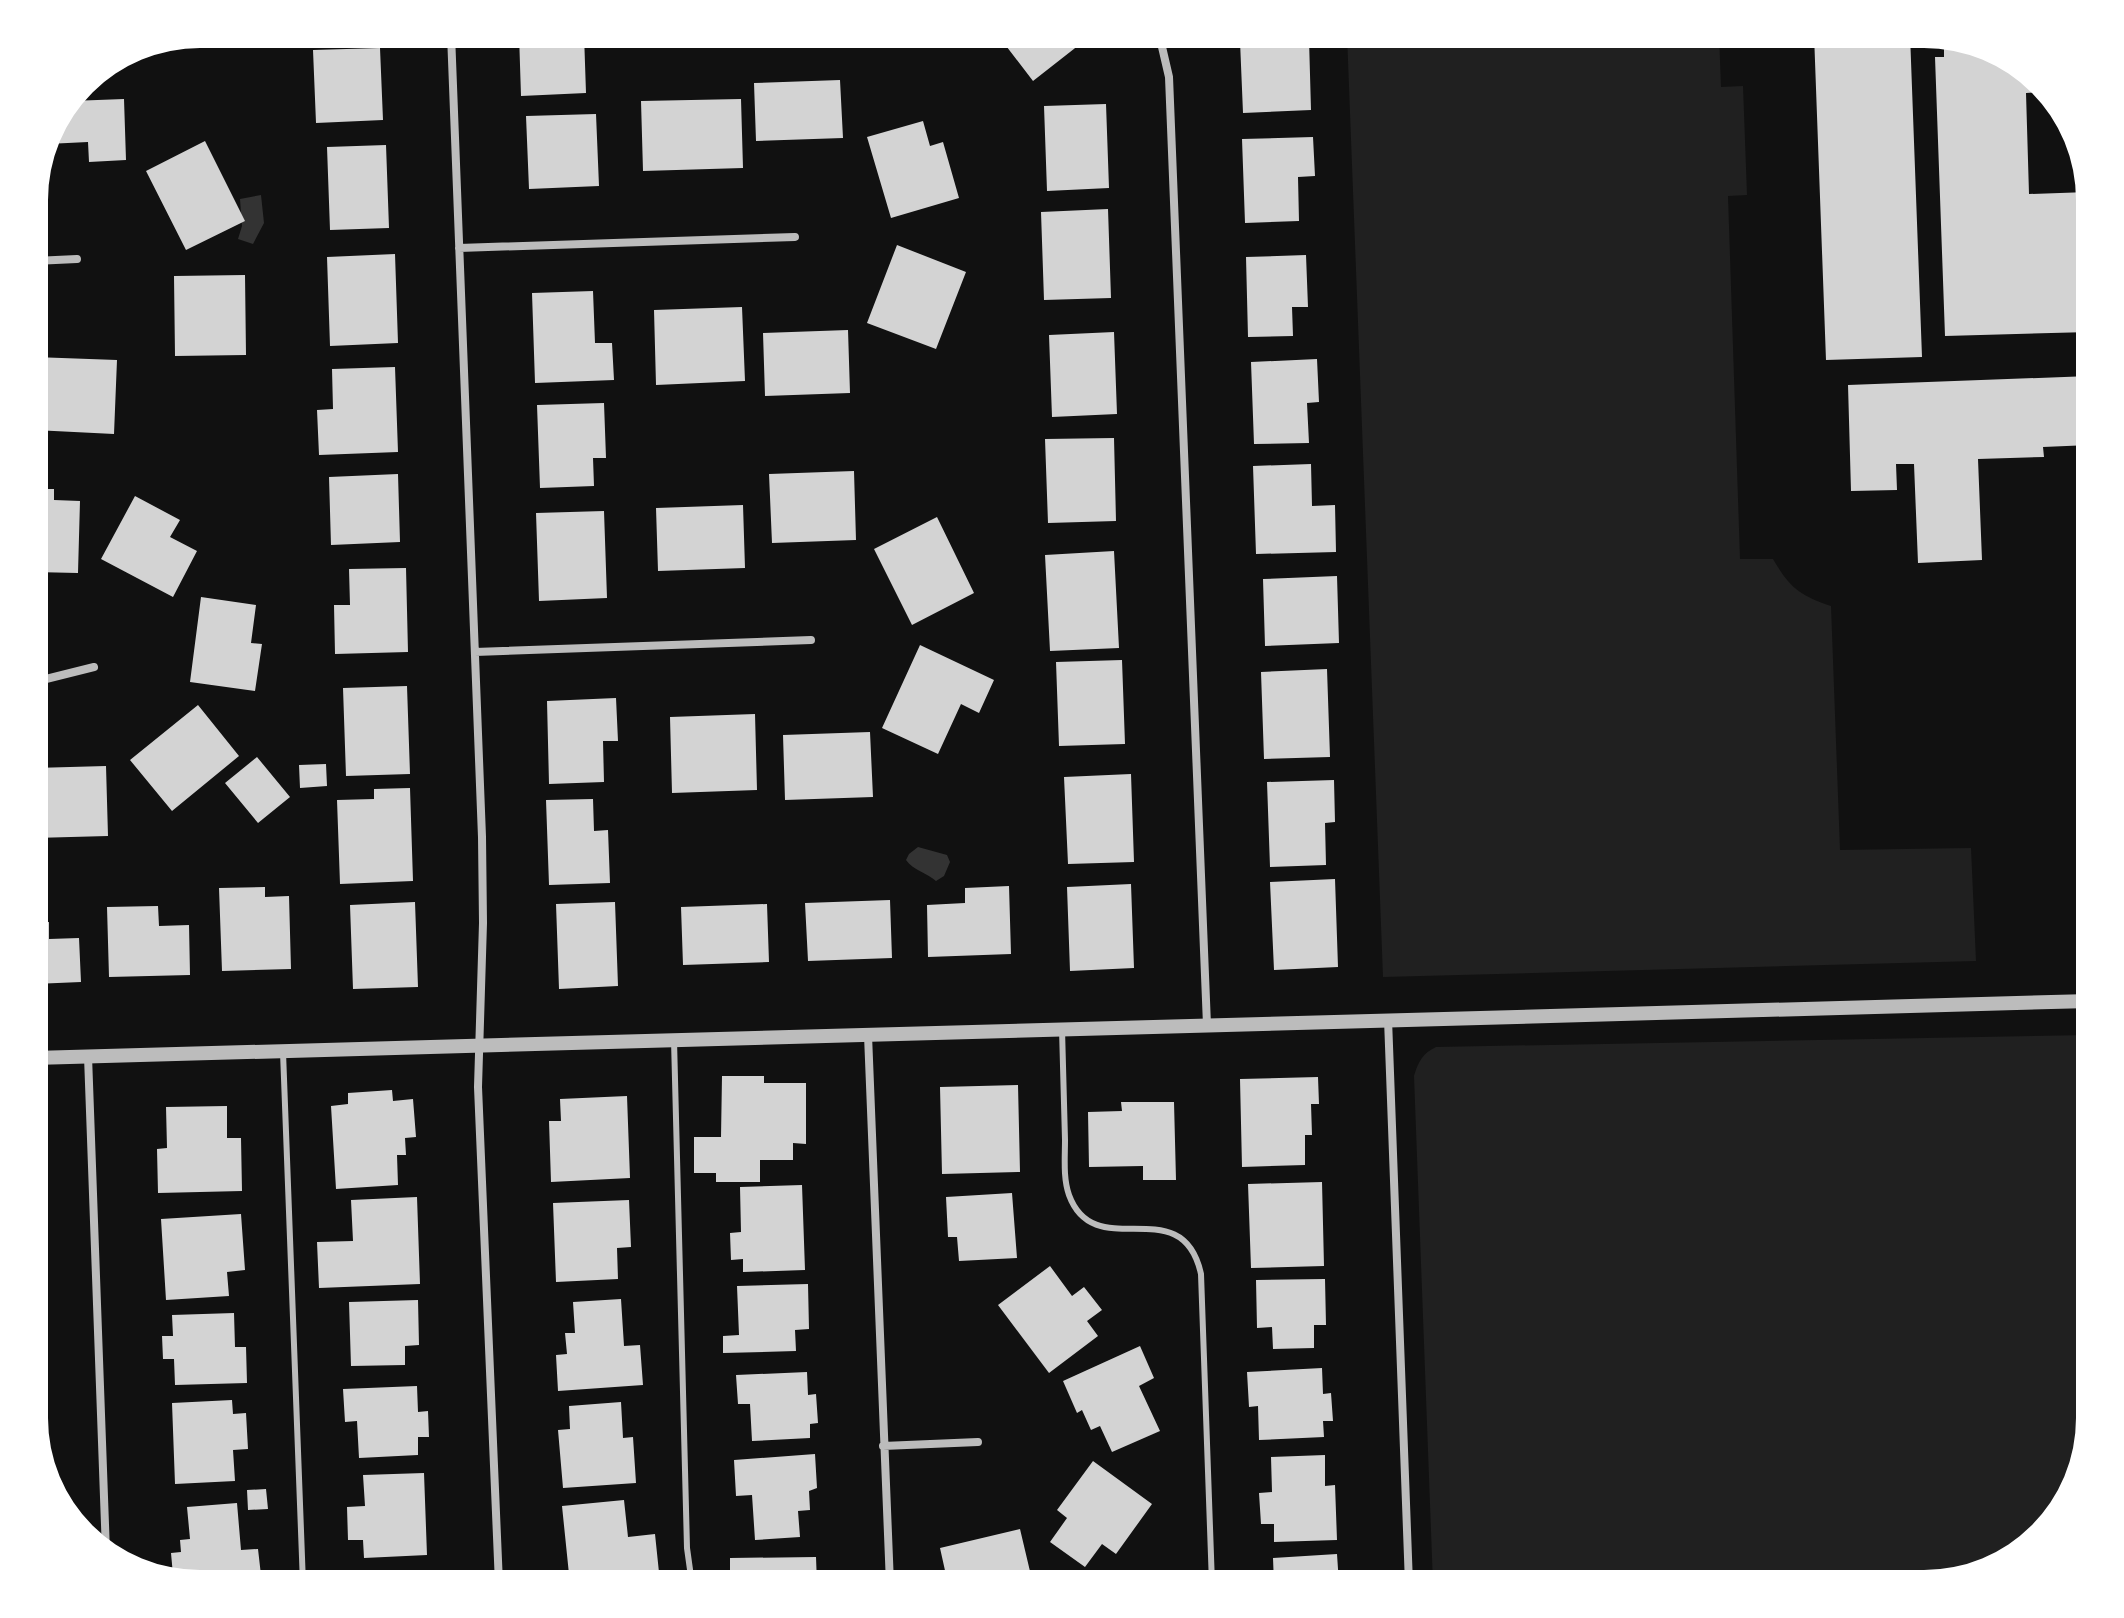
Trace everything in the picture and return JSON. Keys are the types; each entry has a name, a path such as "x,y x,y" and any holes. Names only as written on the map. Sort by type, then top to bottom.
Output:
{"street":[{"path":"452,48 484,883 478,1046 498,1570"},
{"path":"1162,48 1169,77 1207,1025"},
{"path":"459,248 795,237"},
{"path":"48,260 77,259"},
{"path":"475,652 811,640"},
{"path":"48,678 94,667"},
{"path":"48,1057 2076,1001"},
{"path":"1388,1019 1408,1570"},
{"path":"868,1035 889,1570"},
{"path":"88,1056 105,1537"},
{"path":"883,1446 978,1442"}],"lane":[{"path":"1062,1029 1066,1182 1078,1210 1088,1221 1101,1227 1169,1231 1192,1248 1198,1260 1212,1570"},
{"path":"674,1040 690,1570"},
{"path":"283,1051 302,1570"}],"shaded area":[{"path":"1348,48 1720,48 1721,87 1743,86 1747,195 1728,196 1740,559 1773,559 1796,589 1831,606 1840,850 1971,848 1976,961 1383,977"},
{"path":"261,195 264,223 253,244 238,239 242,226 240,199"},
{"path":"918,847 947,855 950,862 944,876 936,881 906,860"},
{"path":"2076,1035 2075,1438 2068,1467 2045,1510 2016,1539 2000,1550 1973,1562 1944,1569 1432,1570 1414,1076 1419,1062 1436,1047"}],"building":[{"path":"380,48 383,120 316,123 313,50"},
{"path":"519,48 584,48 586,93 521,96"},
{"path":"1008,48 1075,48 1033,81"},
{"path":"1240,48 1309,48 1311,110 1243,113"},
{"path":"1815,48 1911,48 1922,357 1826,360"},
{"path":"1944,49 1973,56 2000,68 2031,93 2026,93 2029,194 2076,192 2076,332 1945,336 1935,57 1944,57"},
{"path":"840,80 843,138 756,141 754,83"},
{"path":"124,99 126,160 89,162 88,142 59,143 68,124 86,100"},
{"path":"741,99 743,168 643,171 641,101"},
{"path":"1106,104 1109,188 1047,191 1044,106"},
{"path":"596,114 599,186 529,189 526,116"},
{"path":"923,121 930,146 943,142 959,198 891,218 867,137"},
{"path":"1313,137 1315,176 1298,177 1299,221 1245,223 1242,139"},
{"path":"205,141 245,221 186,250 146,171"},
{"path":"386,145 389,228 330,230 327,147"},
{"path":"1108,209 1111,298 1044,300 1041,212"},
{"path":"897,245 966,272 936,349 867,323"},
{"path":"395,254 398,343 330,346 327,257"},
{"path":"1306,255 1308,307 1292,307 1293,336 1248,337 1246,257"},
{"path":"245,275 246,355 175,356 174,276"},
{"path":"593,291 595,343 612,343 614,380 535,383 532,293"},
{"path":"742,307 745,381 656,385 654,310"},
{"path":"848,330 850,393 765,396 763,333"},
{"path":"1114,332 1117,414 1052,417 1049,335"},
{"path":"48,358 117,360 114,434 48,431"},
{"path":"1317,359 1319,402 1307,403 1309,443 1254,444 1251,362"},
{"path":"395,367 398,452 319,455 317,410 333,409 332,369"},
{"path":"2076,377 2076,446 2043,447 2044,457 1978,459 1982,560 1918,563 1914,464 1896,464 1897,490 1851,491 1848,385"},
{"path":"604,403 606,458 593,458 594,486 540,488 537,405"},
{"path":"1114,438 1116,521 1048,523 1045,439"},
{"path":"1311,464 1312,506 1335,505 1336,552 1256,554 1253,466"},
{"path":"854,471 856,540 772,543 769,474"},
{"path":"398,474 400,542 331,545 329,477"},
{"path":"48,489 54,489 54,500 80,501 78,573 48,572"},
{"path":"135,496 180,520 170,537 197,551 173,597 101,559"},
{"path":"743,505 745,568 658,571 656,508"},
{"path":"604,511 607,598 539,601 536,513"},
{"path":"937,517 974,593 912,625 874,549"},
{"path":"1114,551 1119,648 1050,651 1045,555"},
{"path":"406,568 408,652 335,654 334,605 350,605 349,569"},
{"path":"1337,576 1339,643 1265,646 1263,579"},
{"path":"201,597 256,605 251,643 262,644 255,691 190,682"},
{"path":"920,645 994,680 979,713 961,704 938,754 882,728"},
{"path":"1122,660 1125,744 1059,746 1056,662"},
{"path":"1327,669 1330,757 1264,759 1261,672"},
{"path":"407,686 410,774 346,776 343,688"},
{"path":"616,698 618,741 603,741 604,782 549,784 547,701"},
{"path":"198,705 239,756 172,811 130,760"},
{"path":"755,714 757,790 672,793 670,717"},
{"path":"870,732 873,797 785,800 783,735"},
{"path":"257,757 290,797 258,823 225,783"},
{"path":"326,764 327,786 300,788 299,765"},
{"path":"106,766 108,836 48,838 48,768"},
{"path":"1131,774 1134,862 1068,864 1064,777"},
{"path":"1334,780 1335,822 1325,823 1326,865 1270,867 1267,782"},
{"path":"410,788 413,881 340,884 337,800 374,799 374,789"},
{"path":"593,799 594,831 608,830 610,883 549,885 546,800"},
{"path":"1335,879 1338,967 1274,970 1270,882"},
{"path":"1131,884 1134,968 1070,971 1067,887"},
{"path":"1009,886 1011,954 928,957 927,905 965,903 965,888"},
{"path":"265,887 265,897 289,896 291,969 222,971 219,888"},
{"path":"890,900 892,958 808,961 805,903"},
{"path":"415,902 418,987 353,989 350,905"},
{"path":"615,902 618,986 559,989 556,904"},
{"path":"767,904 769,962 683,965 681,907"},
{"path":"158,906 159,926 189,925 190,975 109,977 107,907"},
{"path":"48,922 49,939 79,938 81,982 48,983"},
{"path":"722,1076 764,1076 764,1083 806,1083 806,1144 793,1143 793,1160 760,1160 760,1182 716,1182 716,1173 694,1173 694,1137 721,1137"},
{"path":"1318,1077 1319,1104 1311,1104 1312,1135 1305,1135 1305,1165 1242,1167 1240,1079"},
{"path":"1018,1085 1020,1172 942,1174 940,1087"},
{"path":"392,1090 393,1101 413,1099 416,1137 405,1138 406,1155 397,1155 398,1185 336,1189 331,1106 348,1104 348,1093"},
{"path":"627,1096 630,1178 551,1182 549,1121 561,1121 560,1099"},
{"path":"1121,1102 1174,1102 1176,1180 1143,1180 1143,1166 1089,1167 1088,1112 1122,1111"},
{"path":"227,1106 227,1138 241,1138 242,1191 158,1193 157,1149 167,1148 166,1107"},
{"path":"1322,1182 1324,1266 1251,1268 1248,1184"},
{"path":"802,1185 805,1270 743,1272 743,1259 731,1260 730,1233 741,1232 740,1187"},
{"path":"1012,1193 1017,1258 959,1261 957,1237 948,1237 946,1197"},
{"path":"417,1197 420,1284 319,1288 317,1242 353,1241 351,1200"},
{"path":"629,1200 631,1247 617,1248 618,1279 556,1282 553,1203"},
{"path":"241,1214 245,1270 227,1272 229,1296 166,1300 161,1219"},
{"path":"1050,1266 1072,1296 1084,1287 1102,1310 1087,1321 1098,1336 1049,1373 998,1305"},
{"path":"1325,1279 1326,1325 1314,1325 1314,1348 1273,1349 1272,1327 1257,1328 1256,1280"},
{"path":"808,1284 809,1329 795,1330 796,1351 723,1353 723,1336 739,1335 737,1286"},
{"path":"621,1299 624,1346 640,1345 643,1385 558,1391 556,1355 567,1354 565,1333 575,1333 573,1302"},
{"path":"418,1300 419,1345 405,1346 405,1365 351,1366 349,1302"},
{"path":"234,1313 235,1347 246,1347 247,1383 175,1385 174,1359 163,1359 162,1336 173,1336 172,1315"},
{"path":"1140,1346 1154,1378 1139,1386 1160,1431 1112,1452 1100,1426 1091,1430 1082,1410 1077,1413 1063,1381"},
{"path":"1322,1368 1323,1394 1331,1393 1333,1421 1323,1421 1324,1437 1259,1440 1258,1406 1249,1407 1247,1372"},
{"path":"807,1372 808,1395 816,1394 818,1423 810,1424 810,1438 752,1441 750,1404 738,1404 736,1375"},
{"path":"417,1386 418,1412 428,1411 429,1437 418,1437 418,1455 359,1458 357,1421 345,1422 343,1389"},
{"path":"232,1400 233,1414 246,1413 248,1449 233,1450 235,1481 175,1484 172,1403"},
{"path":"621,1402 623,1438 633,1437 636,1483 563,1488 558,1430 570,1429 569,1406"},
{"path":"815,1454 817,1488 809,1491 810,1510 798,1511 800,1537 755,1540 752,1495 736,1496 734,1460"},
{"path":"1325,1455 1325,1486 1335,1485 1337,1540 1274,1542 1274,1524 1261,1524 1259,1493 1272,1492 1271,1457"},
{"path":"1093,1461 1152,1504 1116,1554 1102,1544 1085,1567 1050,1542 1067,1518 1057,1510"},
{"path":"424,1473 427,1555 364,1558 363,1540 348,1540 347,1507 365,1506 363,1475"},
{"path":"266,1489 268,1509 248,1510 247,1490"},
{"path":"624,1500 628,1537 655,1534 659,1570 569,1570 562,1506"},
{"path":"237,1503 241,1550 258,1549 260,1570 172,1567 171,1553 181,1552 180,1540 190,1539 187,1507"},
{"path":"1020,1529 1030,1570 945,1570 940,1548"},
{"path":"1337,1554 1338,1570 1273,1570 1273,1558"},
{"path":"816,1557 816,1570 730,1570 730,1558"}]}
